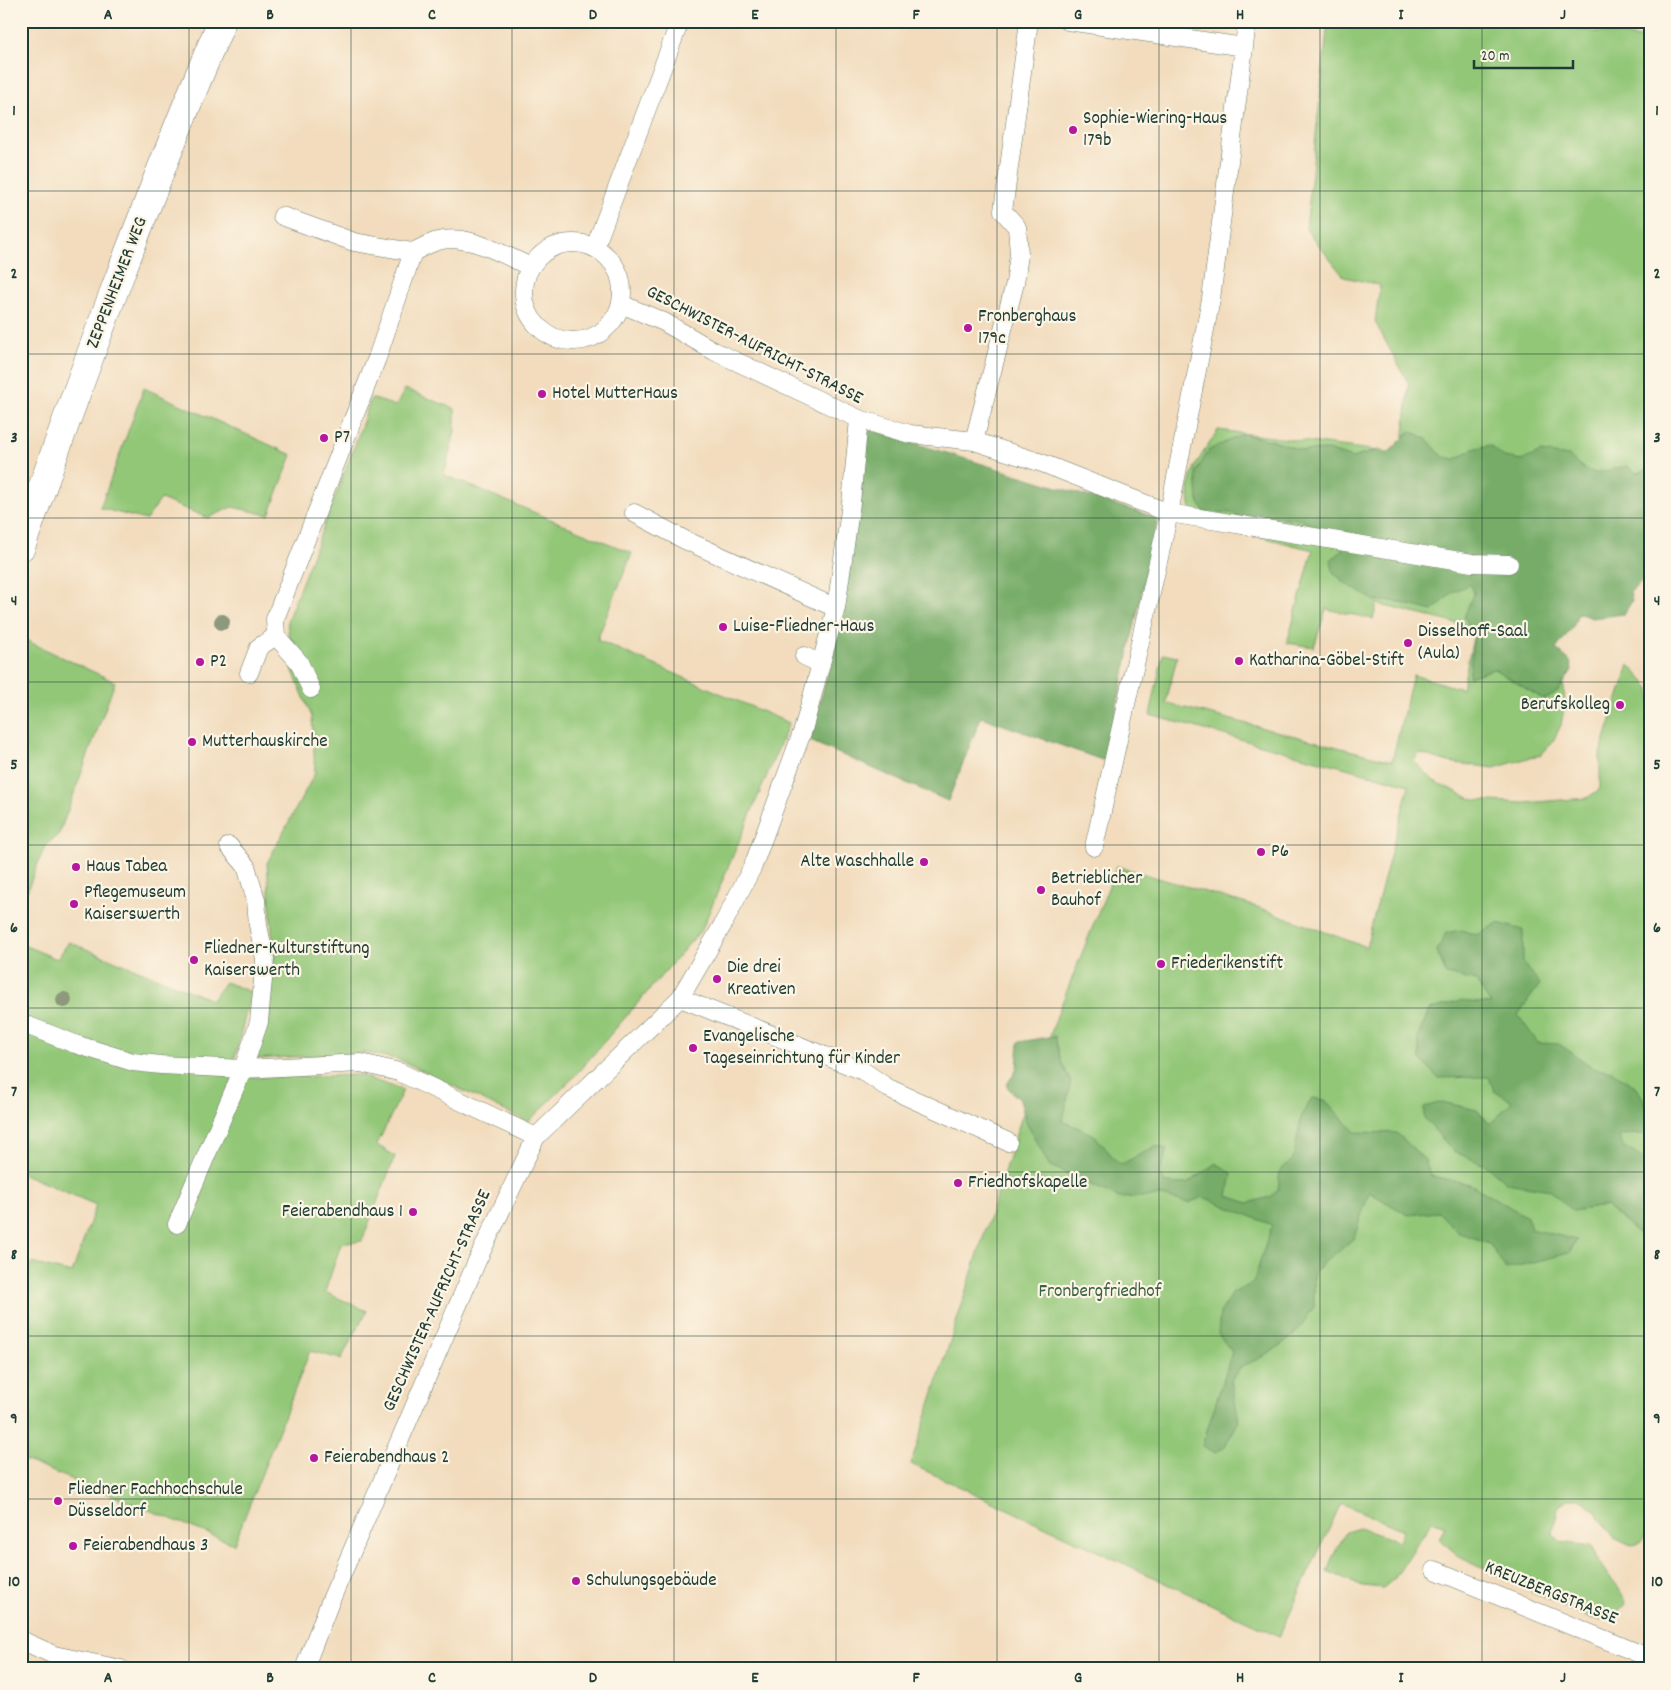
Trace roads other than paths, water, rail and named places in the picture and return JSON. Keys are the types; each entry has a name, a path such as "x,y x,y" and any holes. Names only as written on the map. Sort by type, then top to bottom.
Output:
{"street":[{"name":"ZEPPENHEIMER WEG","path":"21,547 93,345 185,107 222,21"}],"lane":[{"path":"282,216 354,242 413,252 438,241 461,239 531,267 540,255 552,247 566,242 581,242 595,247 680,21"},
{"path":"974,441 1015,283 1019,254 1016,227 1003,211 1029,21"},
{"path":"1068,21 1244,47"},
{"path":"1094,847 1169,513 1211,298 1247,21"},
{"name":"GESCHWISTER-AUFRICHT-STRASSE","path":"531,267 525,282 524,299 529,314 539,327 553,336 566,341 581,340 594,336 606,328 616,317 621,304 622,287 618,271 609,257 595,247"},
{"path":"311,689 298,662 276,636 275,619 413,252"},
{"name":"GESCHWISTER-AUFRICHT-STRASSE","path":"304,1669 330,1602 473,1271 536,1137 680,998 722,926 753,866 803,730 836,608 851,503 859,419 714,352 664,322 621,304"},
{"path":"859,419 910,434 974,441 1042,463 1169,513 1472,563 1509,564"},
{"path":"634,513 685,540 836,608"},
{"path":"249,673 259,646 276,636"},
{"path":"804,656 821,664"},
{"path":"177,1224 243,1070 259,1022 265,959 258,925 256,900 246,866 229,846"},
{"path":"680,998 863,1071 888,1088 1008,1142"},
{"path":"21,1023 74,1044 133,1062 243,1070 371,1065 399,1072 536,1137"},
{"name":"KREUZBERGSTRASSE","path":"1435,1570 1650,1658"},
{"path":"21,1640 54,1655 122,1669"}],"place":[{"name":"Sophie-Wiering-Haus 179b","path":"1073,130"},
{"name":"Fronberghaus 179c","path":"968,328"},
{"name":"Hotel MutterHaus","path":"542,394"},
{"name":"P7","path":"324,438"},
{"name":"Luise-Fliedner-Haus","path":"723,627"},
{"name":"Disselhoff-Saal (Aula)","path":"1408,643"},
{"name":"Katharina-Göbel-Stift","path":"1239,661"},
{"name":"P2","path":"200,662"},
{"name":"Berufskolleg","path":"1620,705"},
{"name":"Mutterhauskirche","path":"192,742"},
{"name":"P6","path":"1261,852"},
{"name":"Alte Waschhalle","path":"924,862"},
{"name":"Haus Tabea","path":"76,867"},
{"name":"Betrieblicher Bauhof","path":"1041,890"},
{"name":"Pflegemuseum Kaiserswerth","path":"74,904"},
{"name":"Fliedner-Kulturstiftung Kaiserswerth","path":"194,960"},
{"name":"Friederikenstift","path":"1161,964"},
{"name":"Die drei Kreativen","path":"717,979"},
{"name":"Evangelische Tageseinrichtung für Kinder","path":"693,1048"},
{"name":"Friedhofskapelle","path":"958,1183"},
{"name":"Feierabendhaus 1","path":"413,1212"},
{"name":"Feierabendhaus 2","path":"314,1458"},
{"name":"Fliedner Fachhochschule Düsseldorf","path":"58,1501"},
{"name":"Feierabendhaus 3","path":"73,1546"},
{"name":"Schulungsgebäude","path":"576,1581"}],"park label":[{"name":"Fronbergfriedhof","path":"1100,1292"}]}
